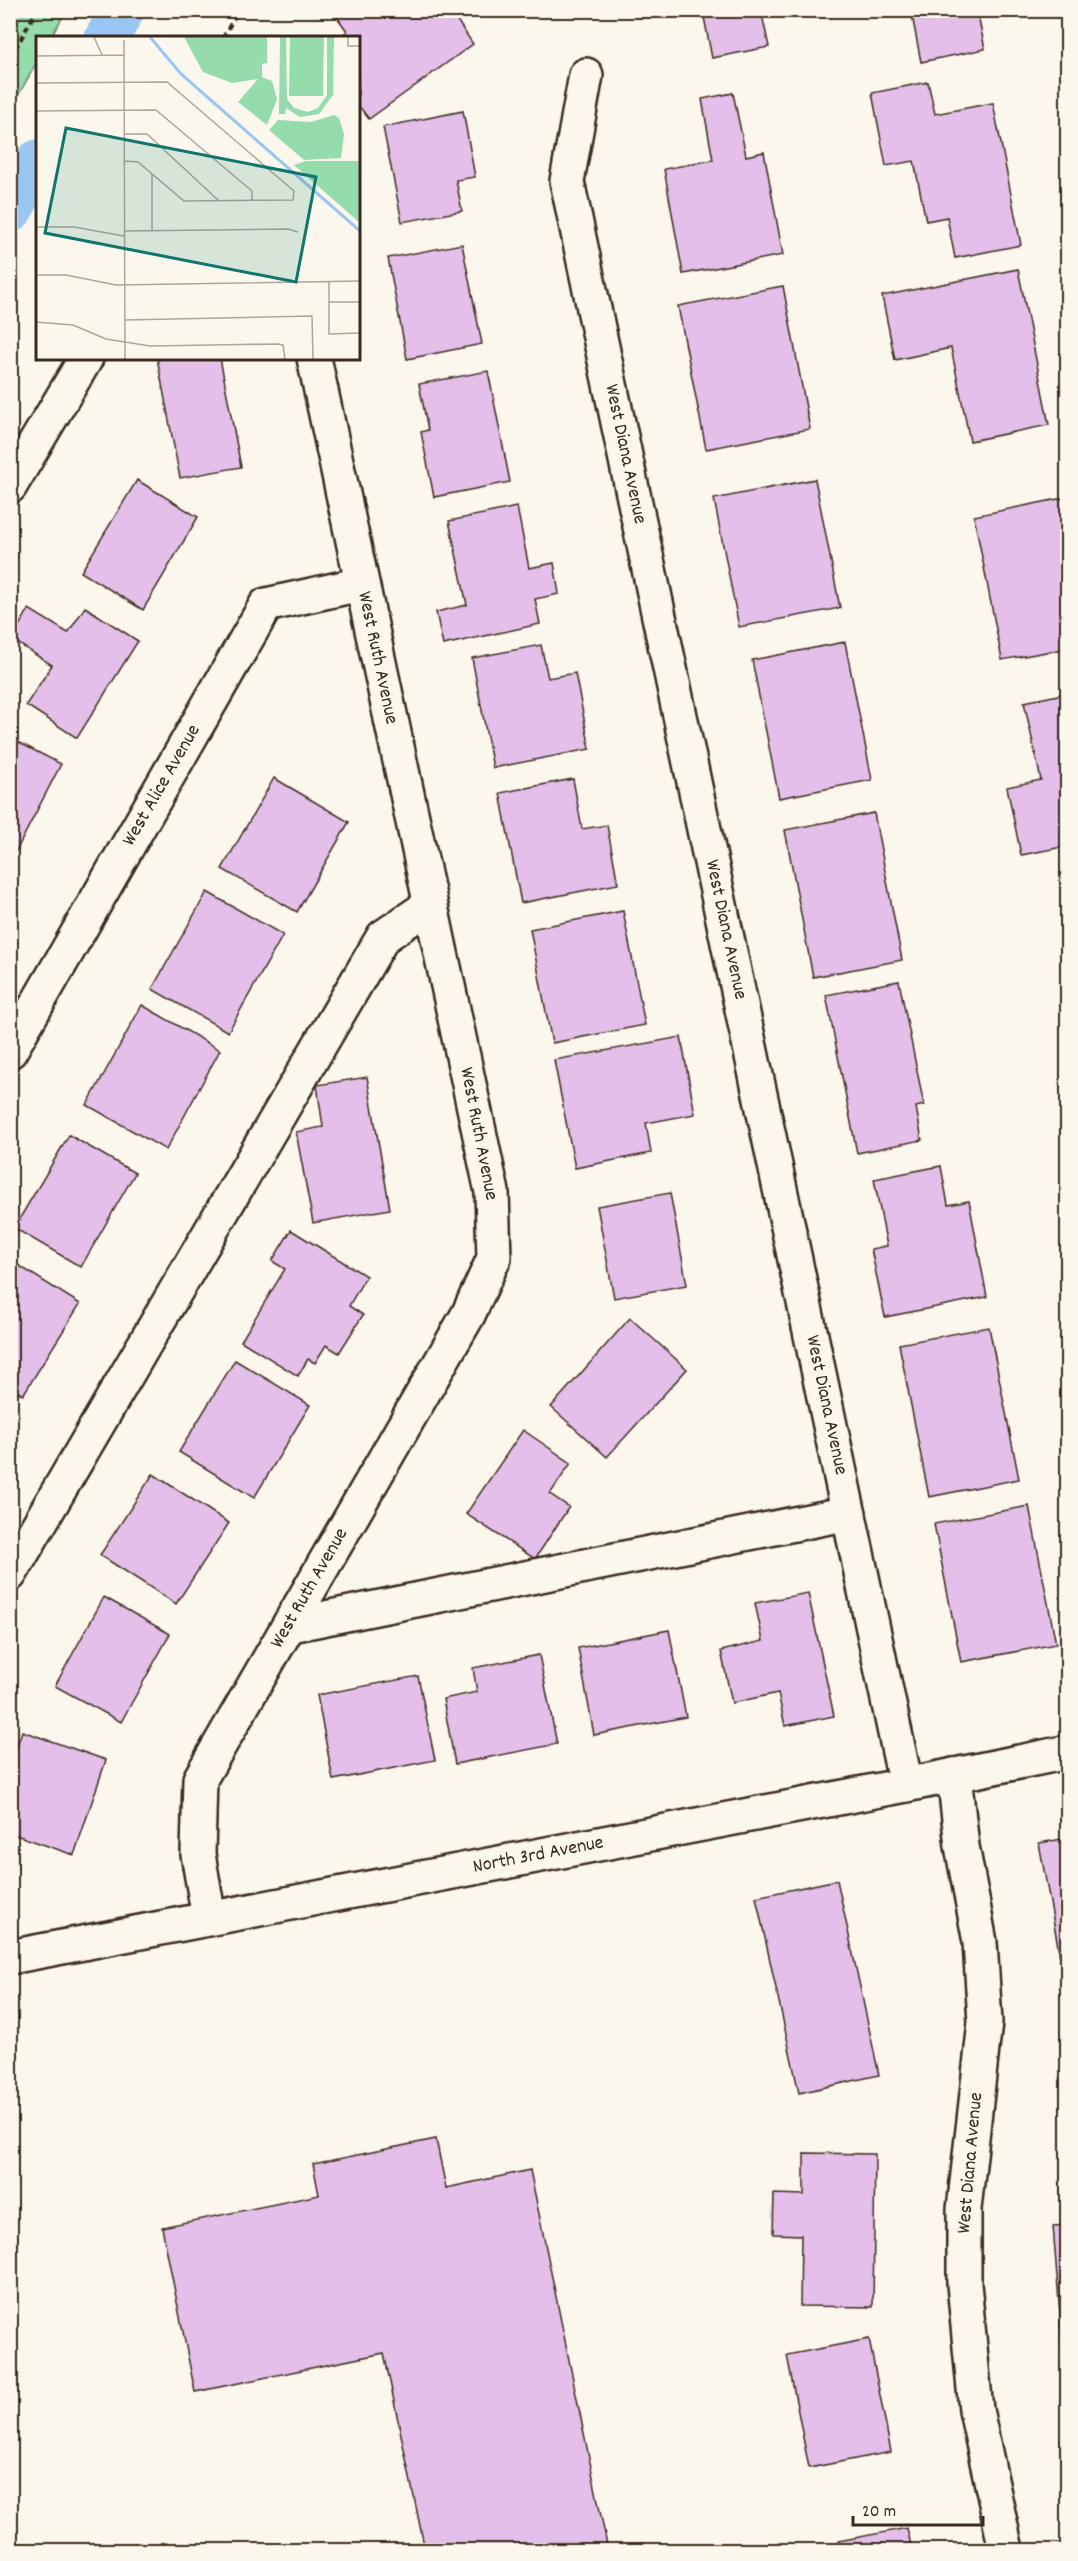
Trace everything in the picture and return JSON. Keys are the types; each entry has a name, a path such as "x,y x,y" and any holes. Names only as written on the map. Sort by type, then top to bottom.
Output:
{"street":[{"name":"West Diana Avenue","path":"586,75 567,181 906,1785"},
{"path":"10,486 85,360"},
{"name":"West Ruth Avenue","path":"209,1918 198,1854 200,1779 291,1625 468,1314 494,1258 492,1192 314,360"},
{"name":"West Alice Avenue","path":"10,1051 266,605 361,584"},
{"path":"10,1574 383,937 430,905"},
{"path":"291,1625 849,1513"},
{"name":"North 3rd Avenue","path":"10,1958 1068,1752"},
{"name":"West Diana Avenue","path":"954,1775 962,1846 980,1942 985,2022 964,2209 964,2284 976,2410 1006,2550"}],"path":[{"path":"10,58 37,10"},
{"path":"224,36 238,10"}],"green space":[{"path":"11,10 66,11 52,36 36,36 36,64 11,108"}],"building":[{"path":"332,10 450,10 473,44 369,119 360,108 360,36 341,36 347,31"},
{"path":"735,10 761,10 769,47 712,58 704,17"},
{"path":"911,10 977,10 985,49 921,62"},
{"path":"928,82 935,114 993,103 1021,245 955,258 947,217 926,221 914,161 886,166 872,93"},
{"path":"733,93 746,156 764,152 783,255 683,274 664,169 713,160 702,99"},
{"path":"463,111 475,177 456,180 462,211 402,222 383,127"},
{"path":"462,244 482,344 407,359 388,258"},
{"path":"1018,269 1049,425 970,441 951,348 895,360 882,296"},
{"path":"783,286 810,429 706,449 678,306"},
{"path":"157,360 220,360 241,467 180,478"},
{"path":"488,371 510,482 434,497 421,432 428,430 419,384"},
{"path":"815,479 840,608 739,627 714,499"},
{"path":"137,480 198,517 143,610 81,572"},
{"path":"1068,497 1068,648 1002,660 974,516"},
{"path":"517,507 529,568 554,563 559,594 535,599 540,624 443,645 436,612 467,605 449,521"},
{"path":"85,607 138,641 77,738 26,705 52,665 11,639 29,609 68,633"},
{"path":"845,642 872,780 779,798 752,660"},
{"path":"541,645 548,678 575,673 590,749 493,768 472,658"},
{"path":"1068,693 1068,846 1021,855 1007,787 1041,780 1024,702"},
{"path":"10,738 61,764 15,853 10,851"},
{"path":"274,778 349,822 297,912 222,869"},
{"path":"573,779 582,829 607,825 618,884 521,903 500,793"},
{"path":"874,813 902,960 813,977 785,830"},
{"path":"207,892 283,935 228,1032 152,989"},
{"path":"623,911 645,1025 552,1043 530,929"},
{"path":"899,981 924,1105 916,1107 922,1140 857,1153 826,995"},
{"path":"142,1005 220,1050 166,1150 87,1105"},
{"path":"681,1037 695,1114 646,1123 651,1153 575,1168 554,1060"},
{"path":"367,1077 390,1209 313,1223 296,1132 323,1127 317,1085"},
{"path":"69,1135 135,1173 81,1267 14,1228"},
{"path":"941,1166 948,1205 969,1201 987,1297 885,1317 871,1249 887,1246 874,1179"},
{"path":"670,1193 687,1285 614,1298 597,1206"},
{"path":"291,1230 366,1276 349,1306 363,1315 339,1353 326,1345 315,1363 308,1359 298,1376 241,1341 285,1269 272,1261"},
{"path":"10,1260 80,1304 23,1395 10,1387"},
{"path":"630,1318 687,1369 607,1457 551,1407"},
{"path":"989,1327 1019,1479 929,1497 899,1344"},
{"path":"235,1360 310,1405 254,1498 179,1452"},
{"path":"523,1430 571,1463 550,1494 569,1507 535,1559 466,1514"},
{"path":"153,1474 229,1523 176,1604 100,1555"},
{"path":"1029,1506 1056,1644 961,1662 934,1524"},
{"path":"808,1593 834,1716 785,1726 778,1693 732,1703 721,1651 763,1641 755,1603"},
{"path":"104,1597 170,1634 121,1722 55,1686"},
{"path":"669,1630 686,1717 594,1735 578,1648"},
{"path":"539,1655 557,1744 455,1764 443,1699 477,1692 473,1668"},
{"path":"418,1676 435,1760 333,1780 317,1695"},
{"path":"22,1731 106,1760 74,1855 10,1833 10,1767"},
{"path":"1068,1838 1068,1995 1067,1995 1039,1843"},
{"path":"837,1880 879,2075 799,2093 756,1897"},
{"path":"436,2139 446,2188 530,2170 608,2550 425,2550 384,2353 195,2392 162,2227 319,2195 313,2164"},
{"path":"804,2153 875,2154 873,2307 800,2306 801,2235 773,2234 774,2194 804,2195"},
{"path":"1068,2225 1068,2378 1065,2378 1053,2226"},
{"path":"869,2339 891,2452 809,2468 787,2355"},
{"path":"907,2528 912,2550 840,2550 838,2541"}],"waterway":[{"path":"108,36 122,10"},
{"path":"10,210 36,165"}]}
